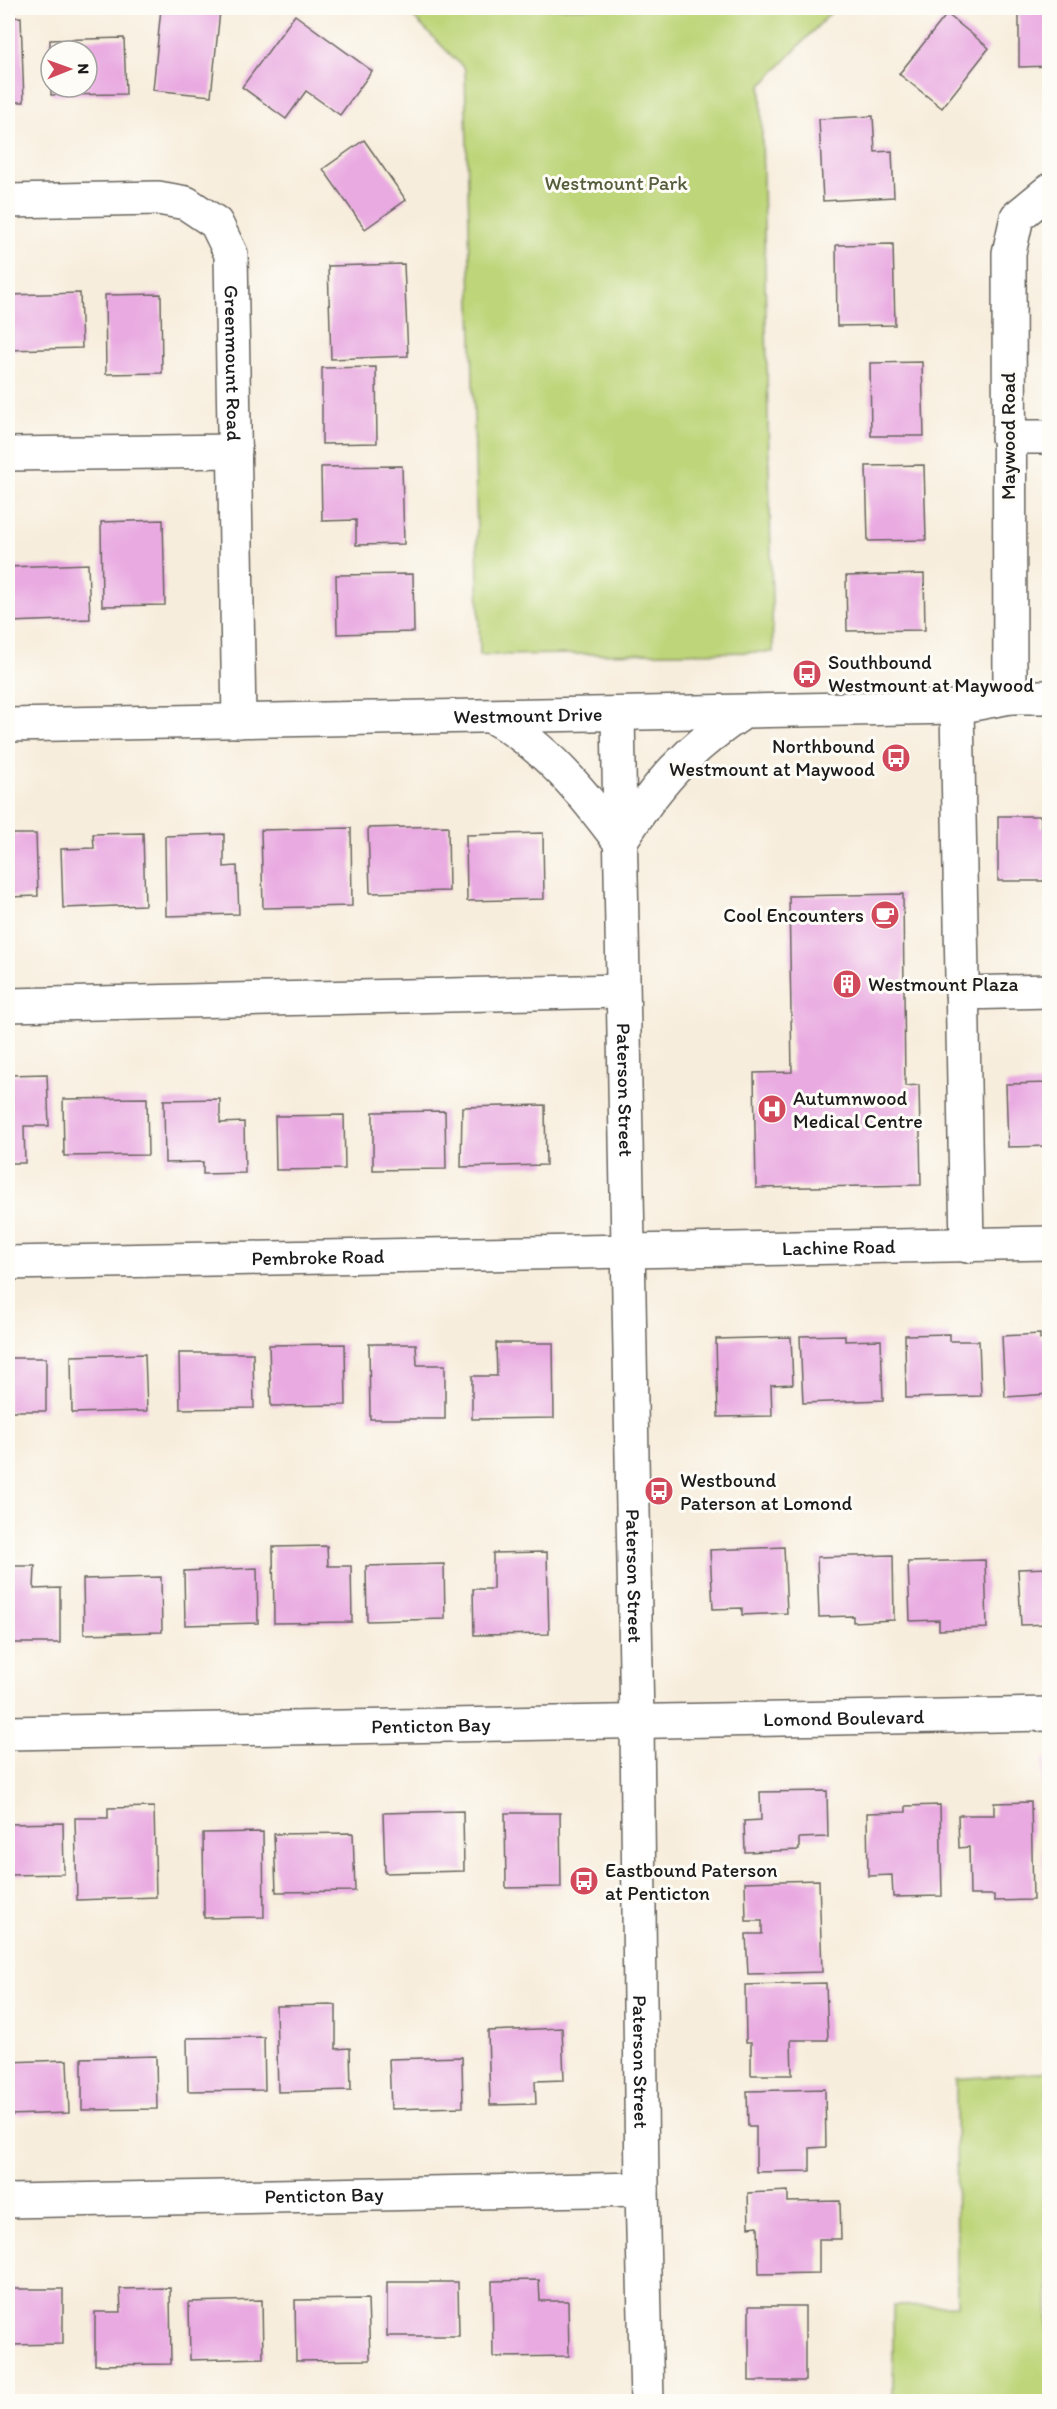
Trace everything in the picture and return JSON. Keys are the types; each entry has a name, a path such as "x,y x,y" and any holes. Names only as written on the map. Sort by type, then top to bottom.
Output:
{"street":[{"name":"Maywood Road","path":"1010,697 1009,253 1017,218 1050,190"},
{"name":"Greenmount Road","path":"8,201 158,198 186,203 216,223 231,254 239,722"},
{"path":"1008,438 1050,437"},
{"path":"8,454 235,451"},
{"name":"Westmount Drive","path":"8,725 957,707 1010,697 1050,697"},
{"path":"957,707 967,1246"},
{"path":"492,717 518,731 556,766 580,790 620,842 642,806 686,755 719,728 744,712"},
{"name":"Paterson Street","path":"618,715 647,2402"},
{"path":"8,1005 622,991"},
{"path":"963,993 1050,991"},
{"name":"Lachine Road","path":"628,1251 1050,1243"},
{"name":"Pembroke Road","path":"8,1263 628,1251"},
{"name":"Lomond Boulevard","path":"637,1722 1050,1714"},
{"name":"Penticton Bay","path":"8,1733 637,1722"},
{"name":"Penticton Bay","path":"8,2201 642,2189"}],"shaded area":[{"path":"1050,1757 1049,2355 1042,1758"}],"green space":[{"name":"Westmount Park","path":"404,8 835,8 761,86 773,652 480,655 465,69"},
{"path":"1047,2072 1049,2401 893,2401 893,2306 957,2305 956,2079"}],"building":[{"path":"161,8 220,11 211,96 153,90"},
{"path":"1050,12 1050,66 1019,67 1019,13"},
{"path":"947,14 989,48 942,108 899,74"},
{"path":"295,15 372,71 340,115 306,91 286,119 242,87"},
{"path":"21,17 24,102 8,102 8,18"},
{"path":"124,38 126,94 99,94 99,39 87,39"},
{"path":"873,116 875,152 892,151 894,197 823,201 819,119"},
{"path":"364,140 406,200 365,229 323,169"},
{"path":"893,244 895,325 837,326 836,245"},
{"path":"404,264 408,356 331,359 328,266"},
{"path":"80,293 82,348 8,350 8,295"},
{"path":"161,294 162,373 106,374 105,295"},
{"path":"922,362 924,436 871,436 870,363"},
{"path":"376,367 377,443 322,444 322,368"},
{"path":"924,465 926,540 868,541 866,466"},
{"path":"402,466 404,544 356,545 356,520 322,521 321,467"},
{"path":"163,520 165,605 102,606 101,522"},
{"path":"88,564 90,619 10,622 8,567"},
{"path":"413,574 414,632 337,634 336,575"},
{"path":"924,574 925,630 847,631 846,576"},
{"path":"998,816 1041,816 1041,828 1050,828 1050,881 998,881"},
{"path":"448,826 449,891 370,893 368,828"},
{"path":"351,828 352,906 263,908 261,830"},
{"path":"8,831 11,831 11,834 36,834 38,896 8,897"},
{"path":"143,833 145,905 63,908 61,849 94,848 93,834"},
{"path":"543,833 544,899 467,901 466,835"},
{"path":"224,834 224,867 237,866 239,914 166,916 165,836"},
{"name":"Westmount Plaza","path":"903,894 905,1086 919,1085 921,1185 756,1188 754,1073 792,1072 789,896"},
{"path":"47,1074 49,1126 24,1126 25,1163 8,1163 8,1075"},
{"path":"1050,1083 1050,1146 1008,1147 1006,1084"},
{"path":"147,1098 148,1155 64,1156 63,1099"},
{"path":"220,1099 220,1123 244,1122 245,1173 203,1174 203,1162 165,1163 164,1100"},
{"path":"545,1105 546,1165 461,1167 462,1107"},
{"path":"445,1111 446,1169 373,1170 373,1112"},
{"path":"344,1115 345,1169 276,1170 275,1116"},
{"path":"950,1334 950,1341 979,1341 981,1396 906,1398 905,1335"},
{"path":"1040,1334 1040,1339 1050,1339 1050,1394 1005,1397 1002,1336"},
{"path":"845,1335 845,1341 881,1340 883,1400 803,1403 800,1336"},
{"path":"791,1337 793,1384 771,1385 772,1416 718,1417 716,1339"},
{"path":"496,1343 553,1343 554,1418 472,1419 472,1376 497,1376"},
{"path":"345,1344 346,1405 271,1406 269,1345"},
{"path":"369,1344 416,1344 417,1365 445,1365 445,1419 370,1419"},
{"path":"179,1353 253,1353 254,1408 180,1409"},
{"path":"145,1354 147,1411 72,1413 71,1356"},
{"path":"8,1358 46,1358 46,1411 8,1411"},
{"path":"327,1546 328,1566 351,1566 352,1622 274,1623 273,1547"},
{"path":"784,1547 787,1613 742,1615 742,1608 713,1609 710,1550"},
{"path":"547,1552 549,1634 474,1635 473,1589 493,1589 493,1553"},
{"path":"893,1555 894,1620 853,1622 853,1616 819,1617 817,1557"},
{"path":"985,1560 987,1628 939,1630 939,1620 910,1621 908,1562"},
{"path":"444,1564 445,1619 367,1621 366,1566"},
{"path":"8,1566 35,1566 34,1589 60,1588 60,1643 8,1643"},
{"path":"257,1568 258,1623 185,1625 184,1571"},
{"path":"1050,1568 1050,1624 1021,1625 1018,1569"},
{"path":"161,1577 162,1632 84,1634 83,1579"},
{"path":"827,1791 828,1837 799,1838 799,1850 745,1852 744,1821 761,1820 760,1792"},
{"path":"1031,1802 1033,1900 994,1901 994,1895 970,1895 969,1847 959,1848 958,1815 994,1815 994,1803"},
{"path":"940,1805 942,1896 893,1897 892,1875 868,1876 867,1813 906,1812 906,1806"},
{"path":"154,1807 156,1897 77,1900 75,1818 108,1818 108,1808"},
{"path":"463,1811 464,1871 385,1873 383,1813"},
{"path":"505,1813 560,1813 561,1887 506,1888"},
{"path":"63,1823 64,1874 8,1875 8,1824"},
{"path":"263,1832 264,1917 204,1918 203,1833"},
{"path":"353,1833 355,1891 276,1892 274,1834"},
{"path":"819,1880 822,1972 748,1974 746,1934 762,1934 762,1921 746,1921 745,1882"},
{"path":"826,1983 828,2040 791,2040 792,2075 751,2075 751,2042 746,2042 745,1985"},
{"path":"336,2005 336,2049 350,2048 351,2090 278,2092 276,2006"},
{"path":"562,2028 564,2080 535,2081 536,2104 490,2105 488,2031"},
{"path":"264,2037 265,2090 188,2091 187,2038"},
{"path":"156,2056 157,2109 82,2110 82,2058"},
{"path":"462,2057 463,2107 391,2109 389,2059"},
{"path":"67,2060 69,2113 8,2115 8,2062"},
{"path":"825,2089 826,2147 810,2148 810,2171 756,2172 756,2126 748,2126 747,2091"},
{"path":"788,2191 788,2202 840,2201 841,2239 819,2239 819,2273 759,2274 758,2226 749,2227 748,2193"},
{"path":"539,2280 540,2301 568,2301 569,2356 493,2357 492,2281"},
{"path":"387,2282 458,2282 459,2336 387,2336"},
{"path":"170,2288 171,2364 95,2365 95,2312 121,2312 120,2289"},
{"path":"8,2289 63,2289 63,2344 8,2345"},
{"path":"368,2299 370,2360 296,2361 295,2300"},
{"path":"262,2300 263,2358 190,2360 189,2302"},
{"path":"749,2306 805,2306 805,2381 749,2381"}],"place":[{"name":"Southbound Westmount at Maywood","path":"807,674"},
{"name":"Northbound Westmount at Maywood","path":"896,758"},
{"name":"Cool Encounters","path":"885,915"},
{"name":"Westmount Plaza","path":"847,984"},
{"name":"Autumnwood Medical Centre","path":"772,1109"},
{"name":"Westbound Paterson at Lomond","path":"659,1491"},
{"name":"Eastbound Paterson at Penticton","path":"584,1881"}]}
